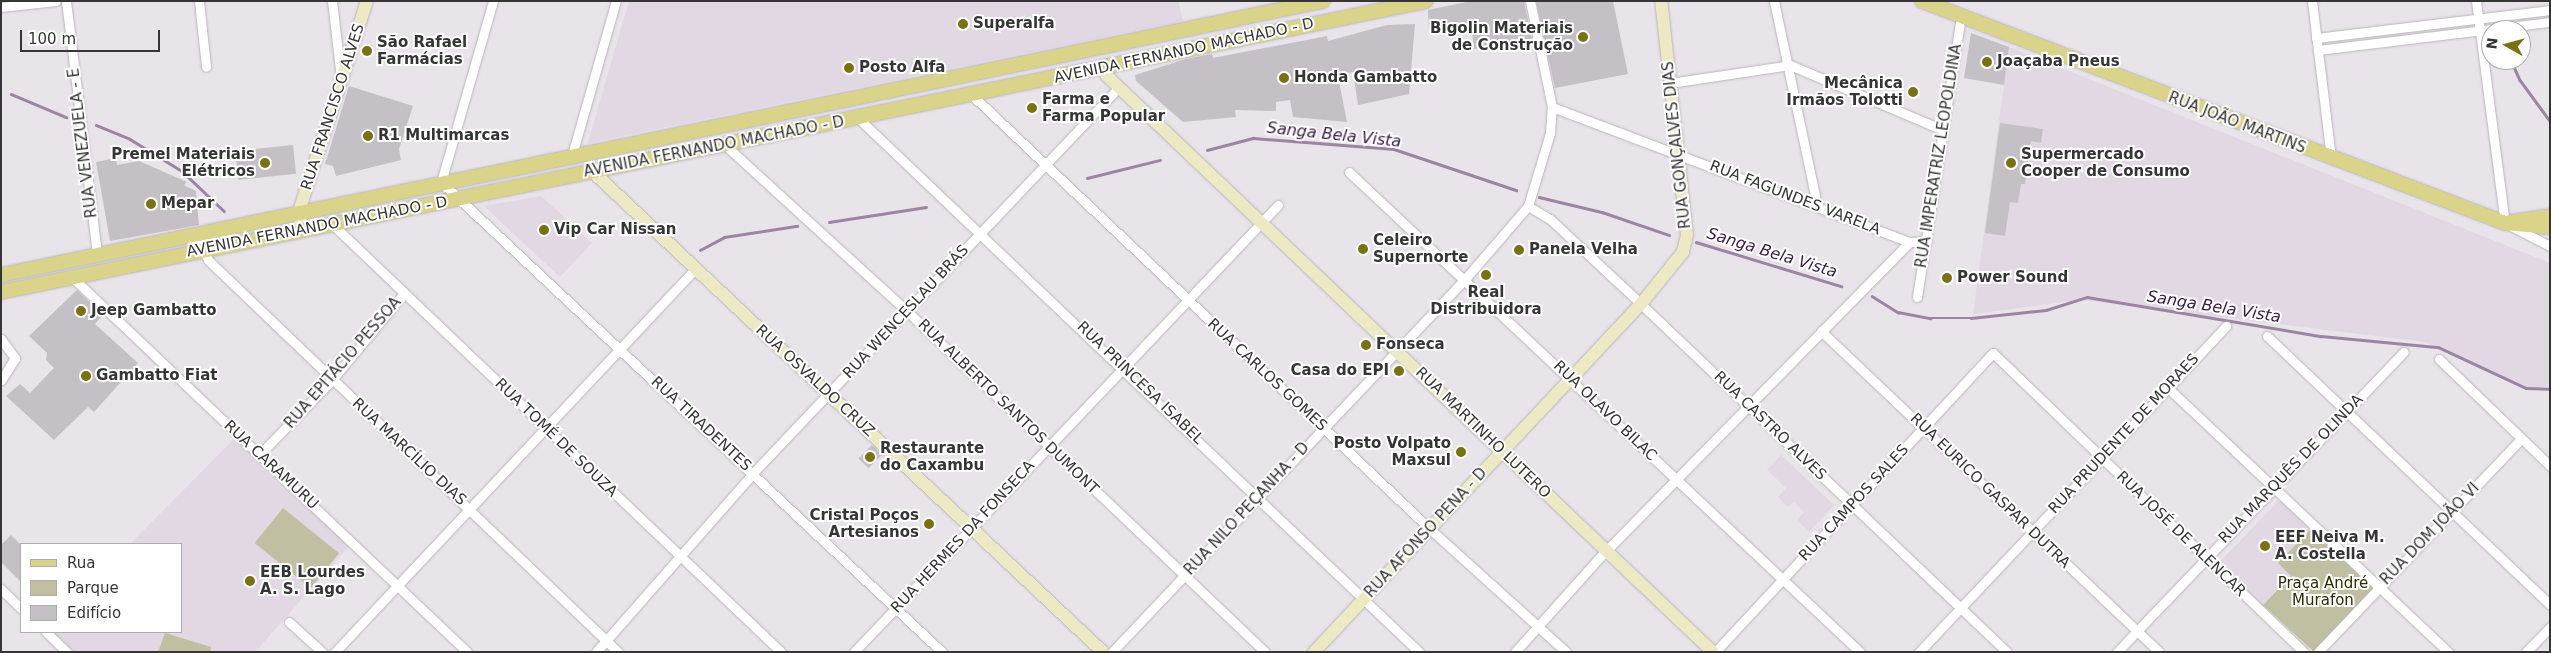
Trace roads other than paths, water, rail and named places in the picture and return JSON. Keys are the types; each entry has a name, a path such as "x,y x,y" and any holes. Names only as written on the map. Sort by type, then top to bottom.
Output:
{"main road":[{"name":"AVENIDA FERNANDO MACHADO - D","path":"1,275 441,182 1098,49 1323,1"},
{"name":"AVENIDA FERNANDO MACHADO - D","path":"1,292 74,279 201,250 972,95 1426,1"},
{"name":"RUA JOÃO MARTINS","path":"1922,1 2331,159 2505,223"},
{"path":"1237,19 1240,40"},
{"path":"1098,49 1103,68"},
{"path":"906,107 938,92 940,80"},
{"path":"2505,223 2550,216"},
{"path":"2505,223 2550,227"}],"street":[{"path":"1,8 56,1"},
{"name":"RUA VENEZUELA - E","path":"66,1 97,254"},
{"path":"199,1 206,67"},
{"path":"332,1 341,81"},
{"name":"RUA FRANCISCO ALVES","path":"300,212 367,1"},
{"path":"441,182 492,1"},
{"path":"572,155 616,1"},
{"path":"1528,206 1550,133 1552,107 1530,1"},
{"name":"RUA GONÇALVES DIAS","path":"1641,304 1683,252 1687,235 1661,1"},
{"path":"1774,1 1790,64 1817,205"},
{"path":"2312,1 2331,159"},
{"path":"2476,1 2505,223"},
{"path":"2316,38 2550,10"},
{"name":"RUA IMPERATRIZ LEOPOLDINA","path":"1917,297 1961,15"},
{"path":"2318,50 2550,22"},
{"path":"2415,26 2417,38"},
{"path":"2377,30 2379,42"},
{"path":"1670,83 1790,64 1942,129"},
{"name":"RUA MARTINHO LUTERO","path":"1103,68 1119,87 1714,652"},
{"name":"RUA WENCESLAU BRÁS","path":"596,652 754,473 1119,87"},
{"name":"RUA CARLOS GOMES","path":"972,95 1430,529 1566,652"},
{"name":"RUA FAGUNDES VARELA","path":"1552,107 1817,205 1910,242 1927,241"},
{"name":"RUA PRINCESA ISABEL","path":"858,118 1259,496 1419,652"},
{"name":"RUA ALBERTO SANTOS DUMONT","path":"725,145 907,311 1265,652"},
{"name":"RUA OSVALDO CRUZ","path":"592,172 1103,652"},
{"name":"RUA OLAVO BILAC","path":"1349,172 1860,652"},
{"name":"RUA TIRADENTES","path":"441,182 621,347 942,652"},
{"name":"RUA HERMES DA FONSECA","path":"854,652 1278,205"},
{"name":"RUA NILO PEÇANHA - D","path":"1112,652 1465,279 1528,206"},
{"name":"RUA CASTRO ALVES","path":"1528,206 1550,219 2007,652"},
{"path":"300,212 302,230"},
{"name":"RUA JOÃO MARTINS","path":"2505,223 2550,246"},
{"name":"RUA TOMÉ DE SOUZA","path":"332,224 545,426 680,559 781,652"},
{"path":"197,234 201,250"},
{"path":"1515,652 1607,551 1910,242"},
{"name":"RUA MARCÍLIO DIAS","path":"201,250 331,381 468,507 618,652"},
{"path":"335,652 468,507 696,269"},
{"name":"RUA CARAMURU","path":"74,279 467,652"},
{"name":"RUA EPITÁCIO PESSOA","path":"260,454 331,381 404,293"},
{"name":"RUA AFONSO PENA - D","path":"1314,652 1641,304"},
{"name":"RUA PRUDENTE DE MORAES","path":"1919,652 2226,326"},
{"name":"RUA EURICO GASPAR DUTRA","path":"1821,331 2159,652"},
{"path":"2267,336 2550,605"},
{"path":"1,339 14,351 14,366 1,380"},
{"name":"RUA MARQUÊS DE OLINDA","path":"2117,652 2404,352"},
{"name":"RUA CAMPOS SALES","path":"1714,652 1993,353"},
{"name":"RUA JOSÉ DE ALENCAR","path":"1993,353 2304,652"},
{"path":"2439,359 2550,466"},
{"path":"2168,388 2448,652"},
{"name":"RUA DOM JOÃO VI","path":"2318,652 2521,439"},
{"path":"1,589 20,607"},
{"path":"289,622 322,652"},
{"path":"2526,652 2550,627"},
{"path":"47,633 68,652"}],"waterway":[{"path":"2516,70 2520,80 2550,121"},
{"name":"Sanga Bela Vista","path":"11,94 66,117"},
{"name":"Sanga Bela Vista","path":"96,125 130,139 182,171 224,211"},
{"name":"Sanga Bela Vista","path":"1207,150 1253,138 1394,149 1516,190"},
{"name":"Sanga Bela Vista","path":"1087,178 1160,160"},
{"name":"Sanga Bela Vista","path":"1539,197 1602,212 1669,235"},
{"name":"Sanga Bela Vista","path":"829,222 926,207"},
{"name":"Sanga Bela Vista","path":"700,250 724,237 797,226"},
{"name":"Sanga Bela Vista","path":"1696,242 1841,286"},
{"name":"Sanga Bela Vista","path":"1872,296 1898,312 1930,318 1971,318 2046,310 2087,297 2321,336 2438,347 2526,388 2550,389"}],"place":[{"name":"Superalfa","path":"963,24"},
{"name":"Bigolin Materiais de Construção","path":"1583,37"},
{"name":"São Rafael Farmácias","path":"367,51"},
{"name":"Joaçaba Pneus","path":"1987,62"},
{"name":"Posto Alfa","path":"849,68"},
{"name":"Honda Gambatto","path":"1284,78"},
{"name":"Mecânica Irmãos Tolotti","path":"1913,92"},
{"name":"Farma e Farma Popular","path":"1032,108"},
{"name":"R1 Multimarcas","path":"368,136"},
{"name":"Premel Materiais Elétricos","path":"265,163"},
{"name":"Supermercado Cooper de Consumo","path":"2011,163"},
{"name":"Mepar","path":"151,204"},
{"name":"Vip Car Nissan","path":"544,230"},
{"name":"Celeiro Supernorte","path":"1363,249"},
{"name":"Panela Velha","path":"1519,250"},
{"name":"Real Distribuidora","path":"1486,275"},
{"name":"Power Sound","path":"1947,278"},
{"name":"Jeep Gambatto","path":"81,311"},
{"name":"Fonseca","path":"1366,345"},
{"name":"Casa do EPI","path":"1399,371"},
{"name":"Gambatto Fiat","path":"86,376"},
{"name":"Posto Volpato Maxsul","path":"1461,452"},
{"name":"Restaurante do Caxambu","path":"870,457"},
{"name":"Cristal Poços Artesianos","path":"929,524"},
{"name":"EEF Neiva M. A. Costella","path":"2265,546"},
{"name":"EEB Lourdes A. S. Lago","path":"250,581"}],"park label":[{"name":"Praça André Murafon","path":"2323,592"}]}
